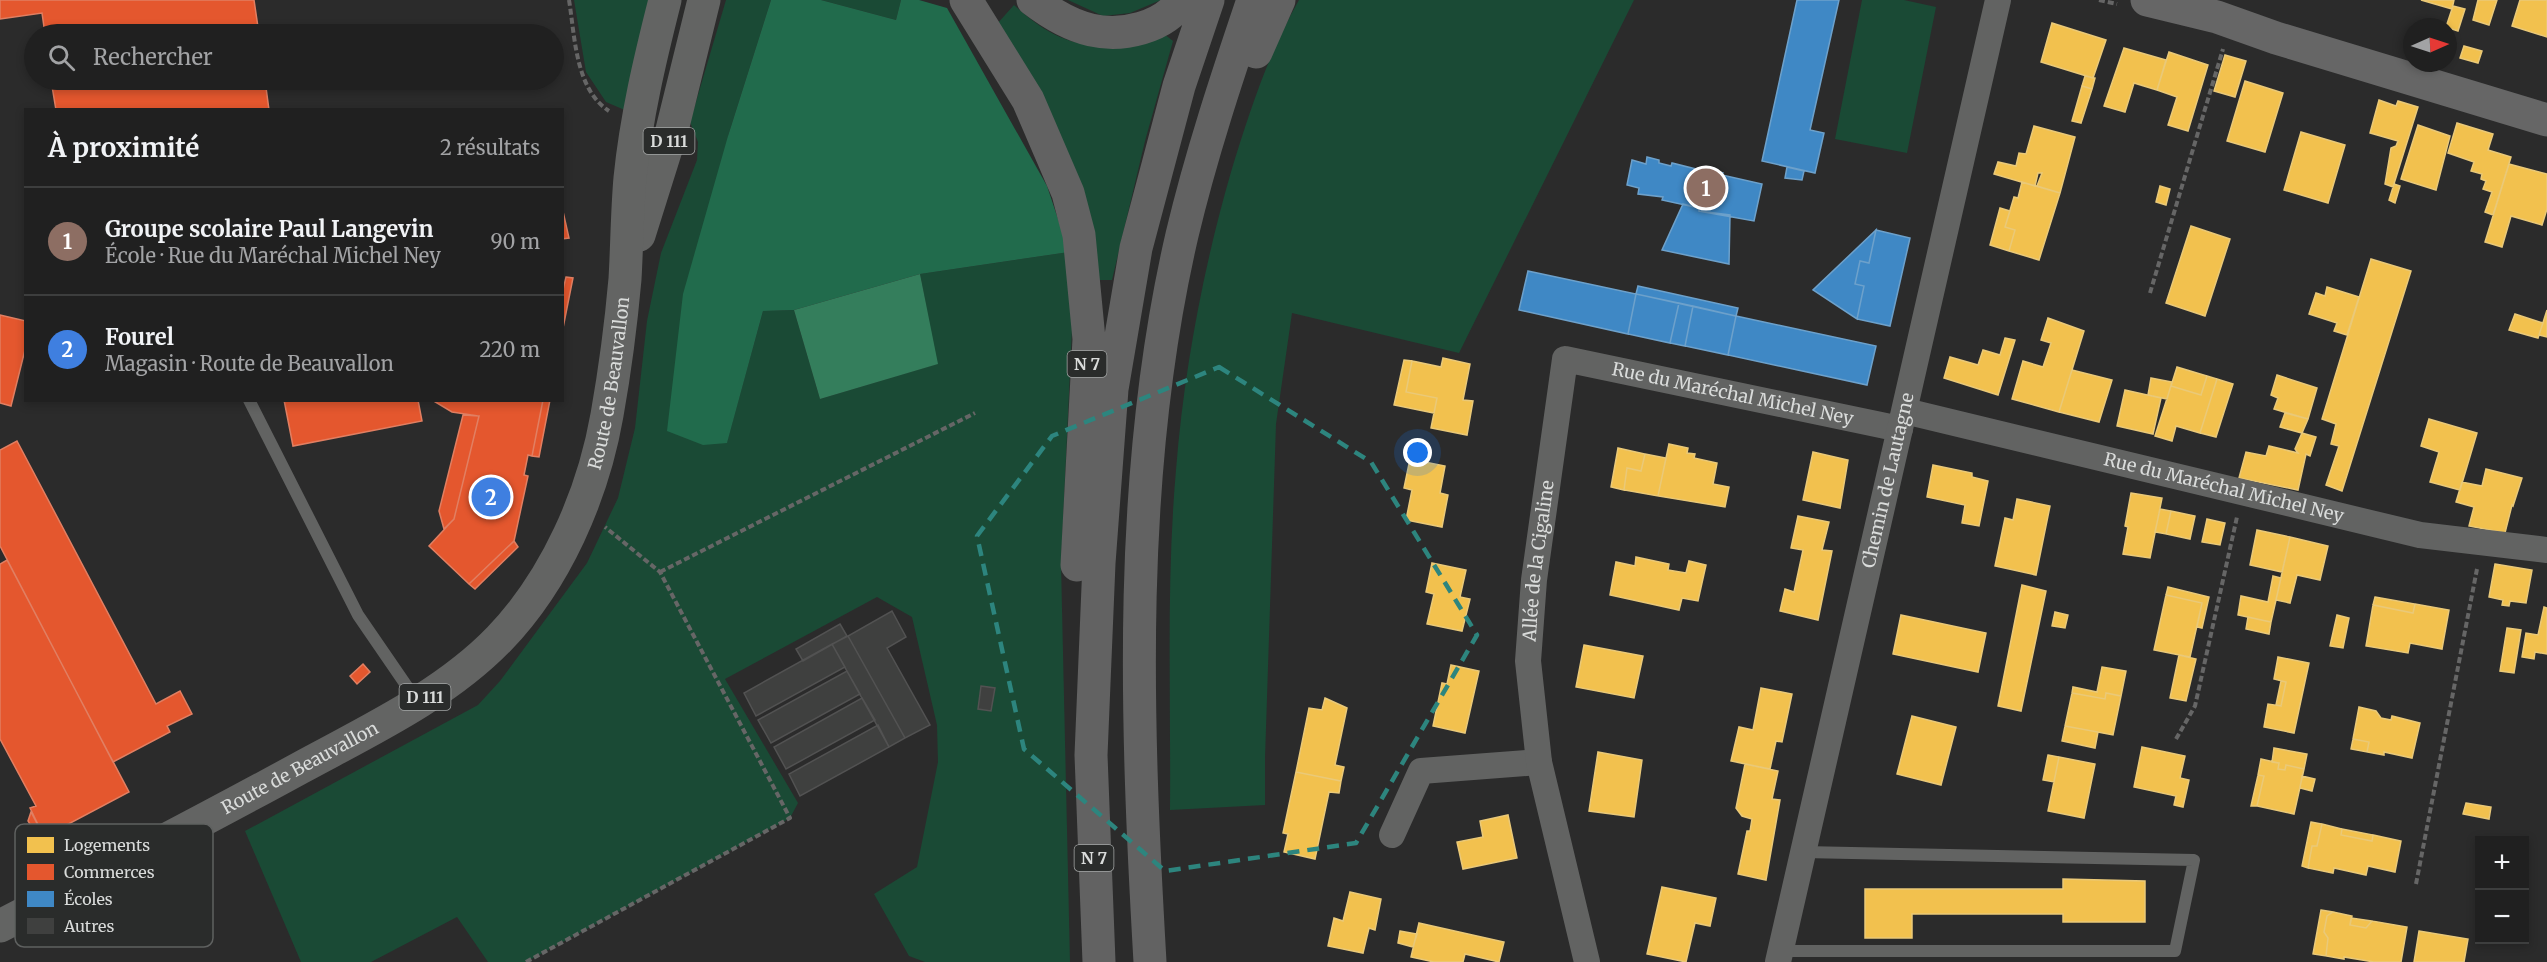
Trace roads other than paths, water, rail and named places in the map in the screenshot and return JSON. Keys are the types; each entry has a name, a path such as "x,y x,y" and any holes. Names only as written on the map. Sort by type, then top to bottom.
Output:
{"highway":[{"name":"N 7","path":"966,0 1028,100 1068,193 1079,235 1089,339 1077,560 1091,755 1099,962"},
{"path":"1033,0 1068,22 1091,30 1111,31 1131,30 1151,25 1167,18 1182,0"},
{"name":"N 7","path":"1091,755 1099,563 1112,389 1136,249 1156,169 1194,39 1208,0"},
{"path":"1150,962 1142,796 1140,599 1144,509 1156,383 1182,234 1218,105 1253,0"},
{"path":"1182,234 1242,83 1279,0"}],"main road":[{"name":"D 111","path":"625,280 630,180 637,122 666,0"},
{"name":"D 111","path":"625,280 672,130 705,0"},
{"path":"2146,0 2214,13 2547,120"},
{"name":"Route de Beauvallon","path":"195,824 417,702 472,663 499,639 532,600 557,557 581,507 606,418 625,280"},
{"name":"Route de Beauvallon","path":"0,926 15,918"}],"street":[{"name":"Chemin de Lautagne","path":"1779,956 1998,0"},
{"name":"Rue du Maréchal Michel Ney","path":"1565,359 1903,420 2243,492 2420,535 2547,550"},
{"name":"Allée de la Cigaline","path":"1565,359 1534,580 1528,661 1539,762 1587,962"},
{"path":"1392,836 1420,771 1539,762"}],"lane":[{"path":"250,402 358,615 417,702"},
{"path":"1779,956 2175,951 2194,860 1803,852"}],"place":[{"name":"Groupe scolaire Paul Langevin","path":"1706,188"},
{"name":"Fourel","path":"491,497"}]}
